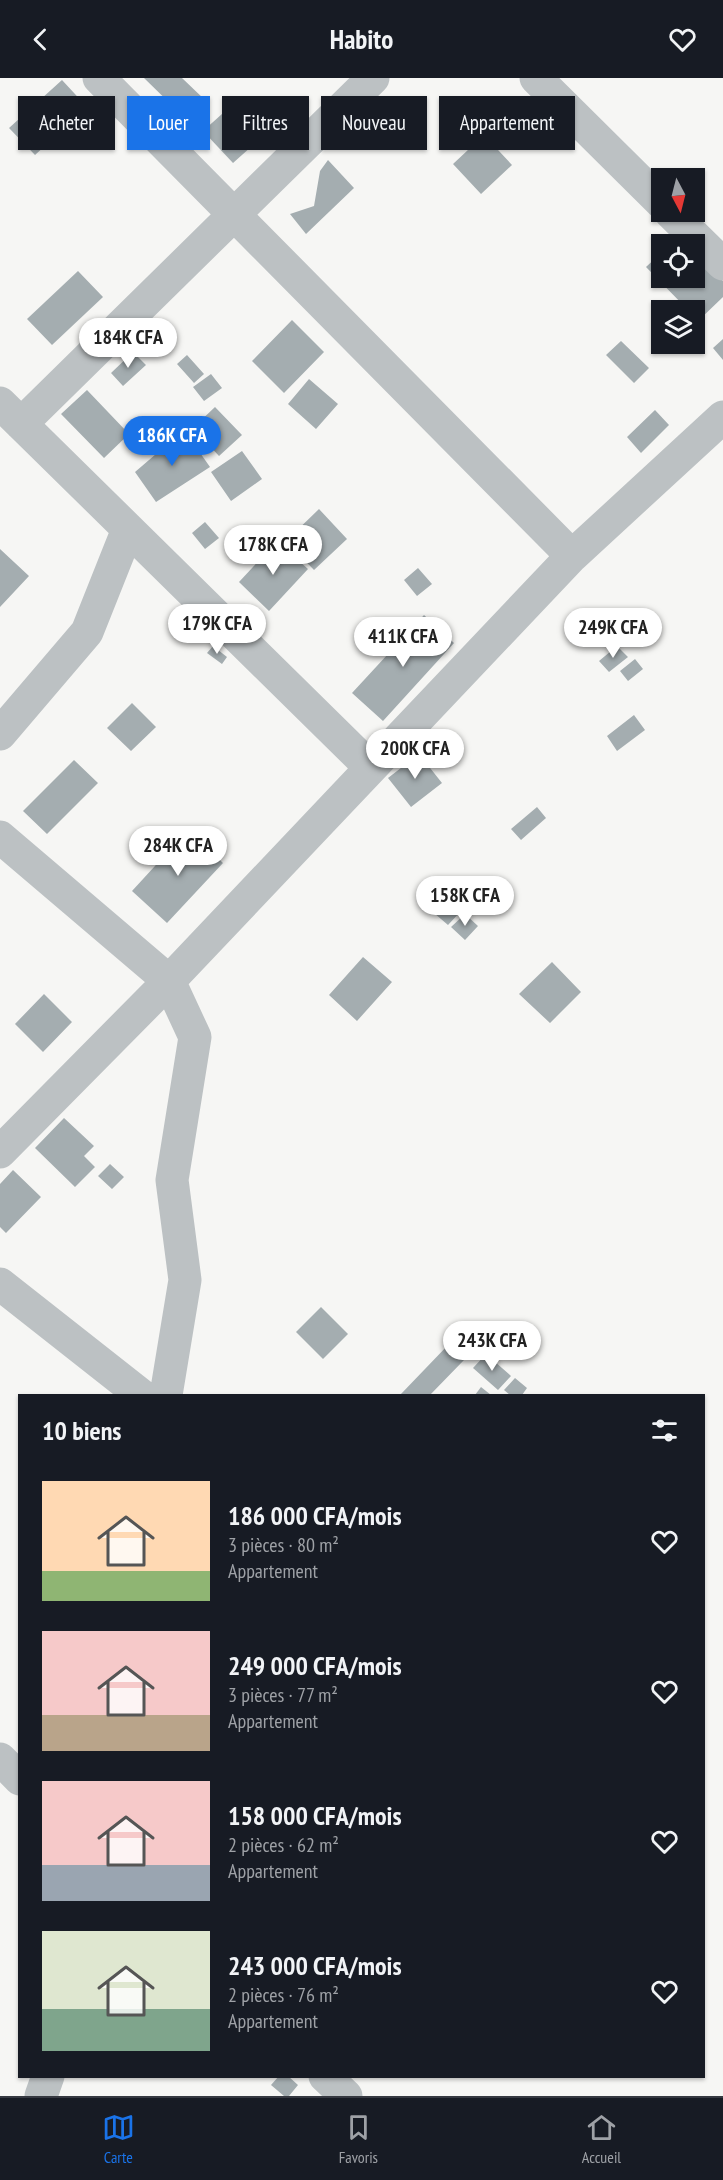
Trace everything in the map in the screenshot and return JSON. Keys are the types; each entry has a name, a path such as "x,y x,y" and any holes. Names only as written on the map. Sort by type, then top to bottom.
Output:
{"street":[{"path":"99,78 572,556"},
{"path":"371,768 11,413 234,215 373,78"},
{"path":"536,78 651,192"},
{"path":"680,222 723,264"},
{"path":"0,1152 169,981 572,556 723,417"},
{"path":"0,734 87,632 128,529"},
{"path":"0,837 169,981 195,1036 171,1180 185,1280 166,1394"},
{"path":"0,1284 140,1394"},
{"path":"0,1759 18,1777"},
{"path":"41,2096 47,2078"},
{"path":"327,2078 346,2096"}],"building":[{"path":"144,78 182,78 201,96 162,96"},
{"path":"62,80 77,96 44,96"},
{"path":"222,114 222,150 248,150 233,163 210,138 210,125"},
{"path":"18,120 18,137 9,128"},
{"path":"30,150 40,150 35,155"},
{"path":"468,150 498,150 512,165 481,194 453,164"},
{"path":"328,160 354,188 306,234 290,214 314,206 320,171"},
{"path":"651,262 651,272 646,267"},
{"path":"705,262 723,281 723,297 705,314 705,300 678,300 667,288 705,288"},
{"path":"78,271 103,297 52,345 27,319"},
{"path":"292,320 324,352 284,393 252,361"},
{"path":"723,339 723,360 713,348"},
{"path":"621,341 649,368 634,383 606,355"},
{"path":"133,352 146,365 123,386 111,373"},
{"path":"187,355 204,374 194,383 177,364"},
{"path":"211,374 222,388 204,401 193,387"},
{"path":"309,379 338,404 316,429 288,404"},
{"path":"87,390 129,434 104,458 61,414"},
{"path":"215,407 242,435 219,456 193,428"},
{"path":"655,410 669,425 641,453 627,437"},
{"path":"184,430 210,467 156,502 135,472"},
{"path":"242,451 262,479 231,501 211,472"},
{"path":"319,509 347,539 314,570 286,541"},
{"path":"205,522 219,538 205,549 192,533"},
{"path":"277,541 308,569 269,611 239,582"},
{"path":"0,549 29,576 0,607"},
{"path":"418,568 432,584 417,596 404,580"},
{"path":"424,615 454,643 383,721 352,693"},
{"path":"213,646 227,657 222,664 207,653"},
{"path":"617,646 628,657 609,672 599,661"},
{"path":"635,659 643,669 628,681 620,671"},
{"path":"132,703 156,727 131,751 107,728"},
{"path":"634,715 645,730 617,751 607,736"},
{"path":"419,754 442,783 411,807 388,778"},
{"path":"74,760 98,783 47,834 23,811"},
{"path":"537,807 546,818 521,840 511,829"},
{"path":"188,830 223,863 167,923 132,891"},
{"path":"463,883 477,894 448,925 434,913"},
{"path":"465,914 478,926 465,940 451,927"},
{"path":"363,957 392,982 357,1021 329,995"},
{"path":"552,962 581,992 550,1023 519,994"},
{"path":"44,994 72,1022 43,1052 15,1024"},
{"path":"64,1118 94,1146 84,1156 95,1167 75,1187 35,1148"},
{"path":"110,1164 124,1177 112,1189 98,1176"},
{"path":"13,1170 41,1197 6,1233 0,1227 0,1184"},
{"path":"321,1307 348,1334 323,1359 296,1332"},
{"path":"465,1331 476,1342 464,1354 452,1343"},
{"path":"449,1344 464,1360 431,1394 401,1394"},
{"path":"486,1354 511,1376 498,1390 473,1368"},
{"path":"515,1378 527,1388 523,1394 509,1394 504,1390"},
{"path":"481,1387 490,1394 476,1394"},
{"path":"277,2078 290,2078 298,2085 289,2096 284,2096 271,2085"}]}
